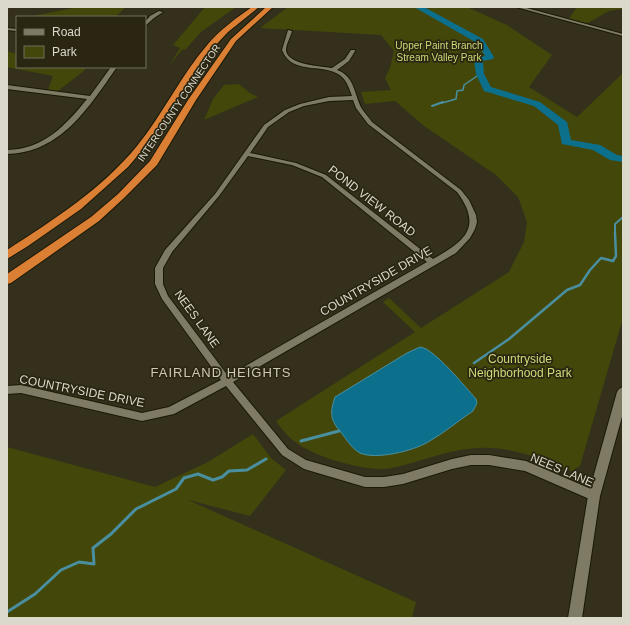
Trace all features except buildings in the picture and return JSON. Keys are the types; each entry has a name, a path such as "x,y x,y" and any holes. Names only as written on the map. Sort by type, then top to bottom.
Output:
{"highway":[{"name":"INTERCOUNTY CONNECTOR","path":"7,255 69,213 107,181 133,155 159,123 210,46 232,25 256,7"},
{"name":"INTERCOUNTY CONNECTOR","path":"7,280 95,219 121,196 154,163 192,100 233,40 270,7"}],"main road":[{"path":"576,618 594,496 623,392"}],"street":[{"path":"518,7 623,35"},
{"path":"146,24 152,17 162,12"},
{"name":"COUNTRYSIDE DRIVE","path":"7,390 21,389 142,417 171,411 228,381 453,251 466,240 472,228 474,216 470,204 460,191 370,122 360,110 350,83 345,76 333,70 297,64 288,58 284,50 290,31"},
{"path":"333,70 346,60 353,51"},
{"path":"7,152 28,150 42,145 55,137 80,112 113,68"},
{"path":"7,87 90,98"},
{"name":"NEES LANE","path":"355,98 316,102 286,111 266,126 217,195 169,250 159,268 159,284 165,297 228,381 285,452 304,464 365,482 384,482 403,479 452,464 471,460 489,460 526,466 594,496"},
{"name":"POND VIEW ROAD","path":"247,154 294,164 324,176 432,262"}],"green space":[{"path":"78,7 126,7 116,16 33,16"},
{"path":"205,7 236,7 201,32 185,50 183,49 181,51 169,66 180,48 173,45"},
{"name":"Countryside Neighborhood Park","path":"288,7 467,7 507,25 552,55 529,87 577,117 623,73 623,318 580,466 572,471 526,454 490,448 467,449 445,453 392,468 382,469 355,466 327,458 303,447 289,437 276,421 415,332 383,302 389,298 421,328 509,272 524,242 527,222 518,197 496,175 424,126 395,101 365,104 361,92 391,90 385,78 390,68 394,51 381,35 260,28"},
{"path":"577,7 623,7 623,9 609,11 586,24 569,19"},
{"path":"7,51 16,54 16,68 85,68 85,70 58,91 48,90 53,76 7,67"},
{"path":"239,84 250,93 258,97 204,120 213,99 224,85"},
{"path":"253,434 271,458 286,470 250,516 188,500 416,602 412,618 7,618 7,447 155,487 208,462"}],"water":[{"path":"420,347 426,349 441,361 476,399 477,403 473,411 434,438 413,448 394,454 375,456 360,453 351,445 339,430 332,418 332,409 335,397 407,353"}],"waterway":[{"path":"418,7 437,16 480,41 490,57 478,60 480,74 487,89 537,104 563,124 566,142 596,147 614,158 623,159"},
{"path":"442,103 456,99 457,91 463,90 464,85 480,74"},
{"path":"432,106 443,102"},
{"path":"615,233 615,224 623,217"},
{"path":"474,363 509,339 567,290 580,285 590,270 601,258 613,261 616,256 615,233"},
{"path":"301,441 339,431"},
{"path":"7,612 35,594 61,570 79,562 94,564 93,548 111,534 136,509 176,489 184,478 198,474 213,480 222,477 229,471 247,470 266,459"}],"district":[{"name":"FAIRLAND HEIGHTS","path":"221,372"}],"park label":[{"name":"Upper Paint Branch Stream Valley Park","path":"439,50"}]}
